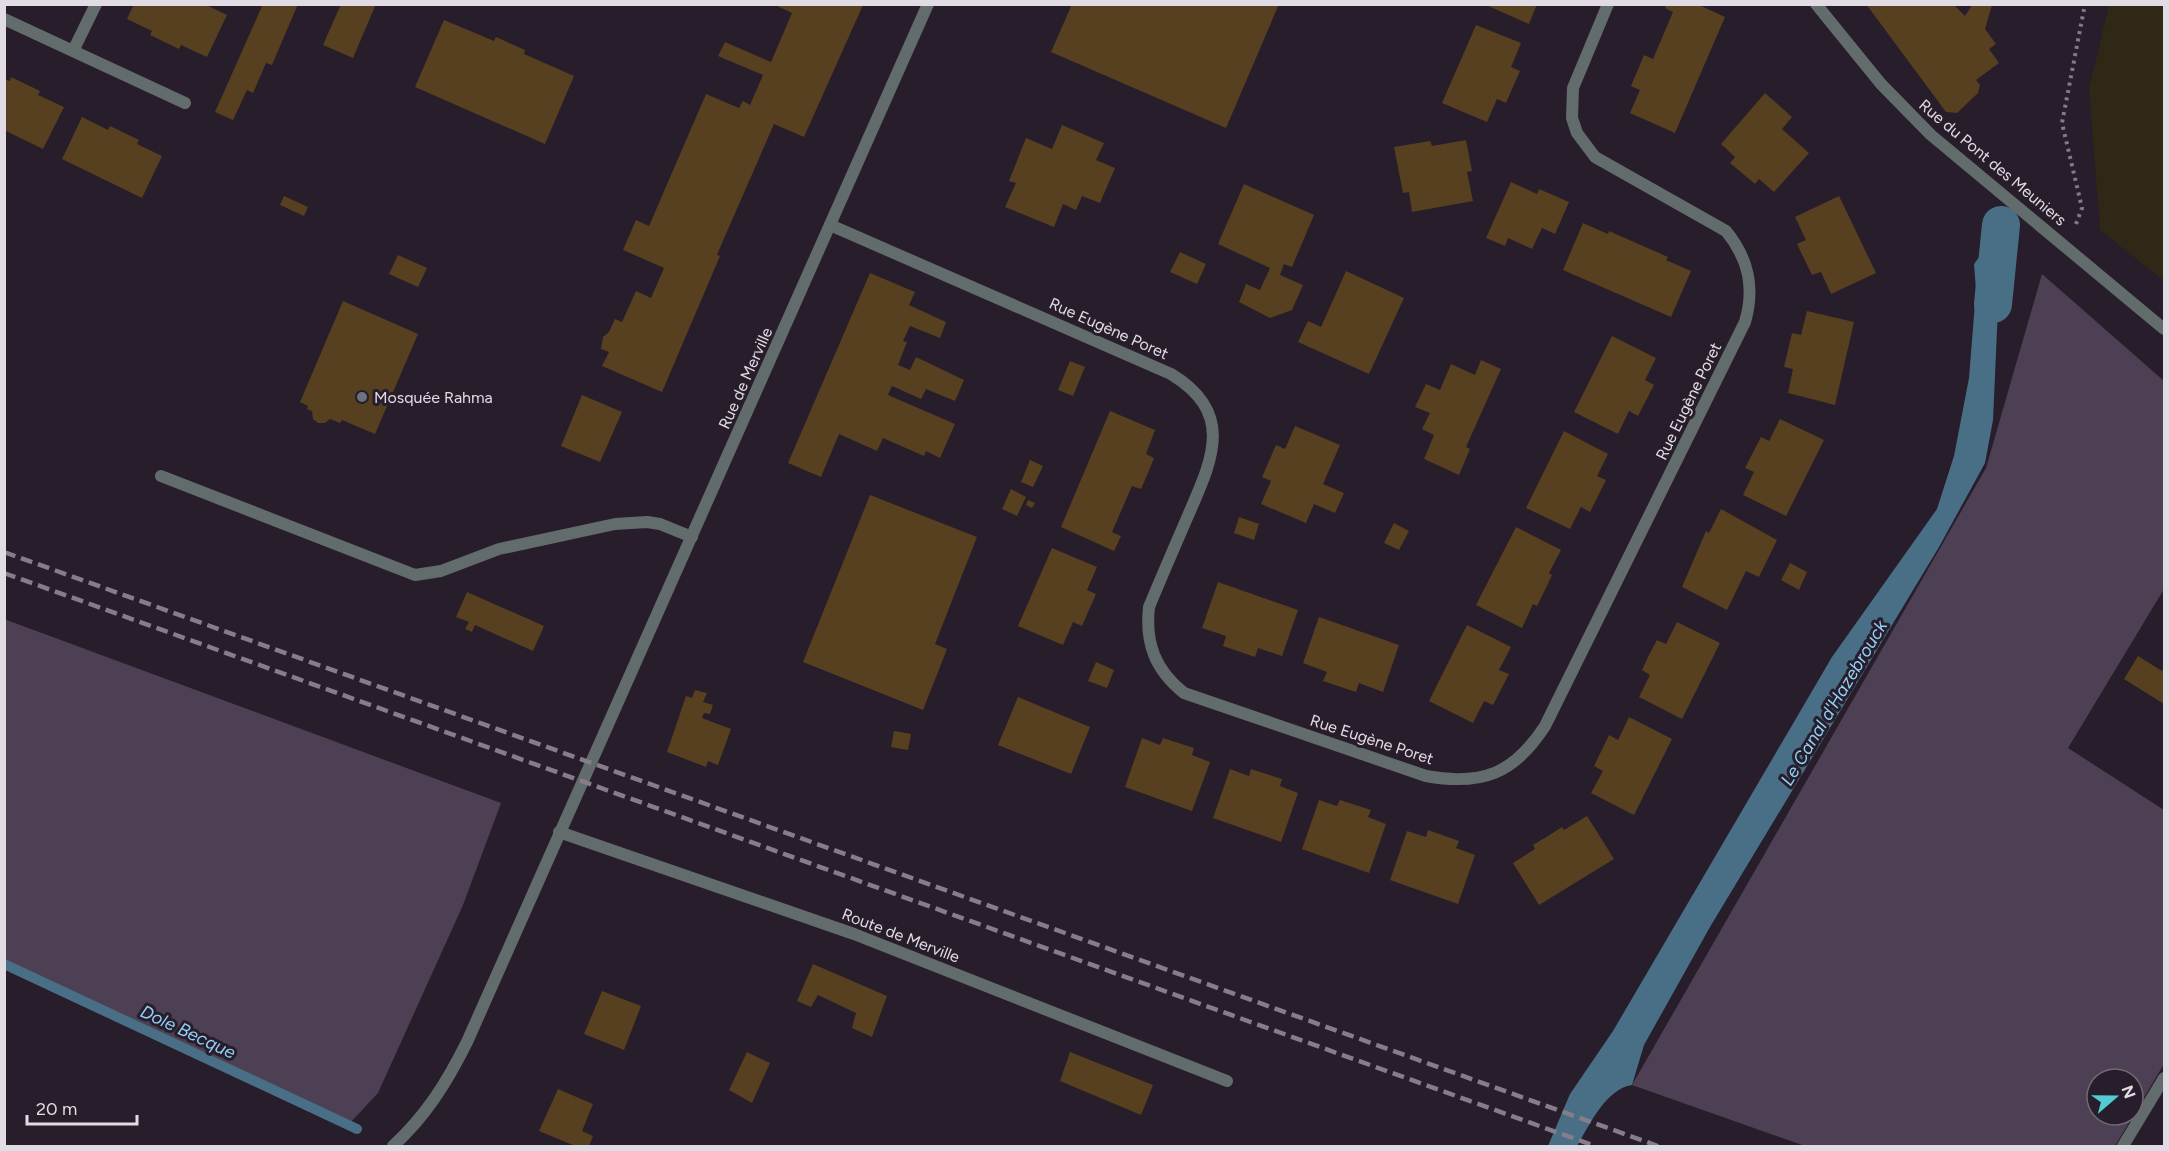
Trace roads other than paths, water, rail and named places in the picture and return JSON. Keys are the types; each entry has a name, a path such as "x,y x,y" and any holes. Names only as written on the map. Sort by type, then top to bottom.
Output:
{"street":[{"path":"73,51 96,4"},
{"name":"Rue de Merville","path":"559,832 928,4"},
{"name":"Rue Eugène Poret","path":"830,225 1171,374 1187,383 1199,397 1212,429 1214,446 1210,462 1149,607 1148,633 1154,658 1171,683 1184,693 1426,776 1466,780 1485,777 1518,760 1532,746 1545,726 1745,322 1750,306 1749,274 1736,243 1726,231 1714,222 1595,158 1577,133 1572,118 1573,88 1608,4"},
{"name":"Rue du Pont des Meuniers","path":"1815,4 1899,103 1931,135 2164,329"},
{"path":"4,19 185,103"},
{"path":"161,476 415,574 441,571 499,549 615,524 647,522 692,537"},
{"path":"393,1146 428,1108 454,1068 559,832"},
{"name":"Route de Merville","path":"559,832 854,934 1227,1082"},
{"path":"2123,1146 2164,1078"}],"water":[{"path":"1986,241 2012,262 1998,308 1993,420 1985,463 1939,547 1710,927 1644,1045 1632,1085 1614,1093 1607,1100 1593,1118 1577,1146 1548,1146 1570,1094 1613,1031 1832,657 1937,509 1954,456 1969,378 1976,290 1974,264 1983,252"}],"waterway":[{"name":"Le Canal d'Hazebrouck","path":"1993,304 2001,225"},
{"name":"Dole Becque","path":"4,964 357,1129"}],"railway":[{"path":"4,552 1658,1146"},
{"path":"4,573 1595,1146"}],"place":[{"name":"Mosquée Rahma","path":"362,397"}]}
